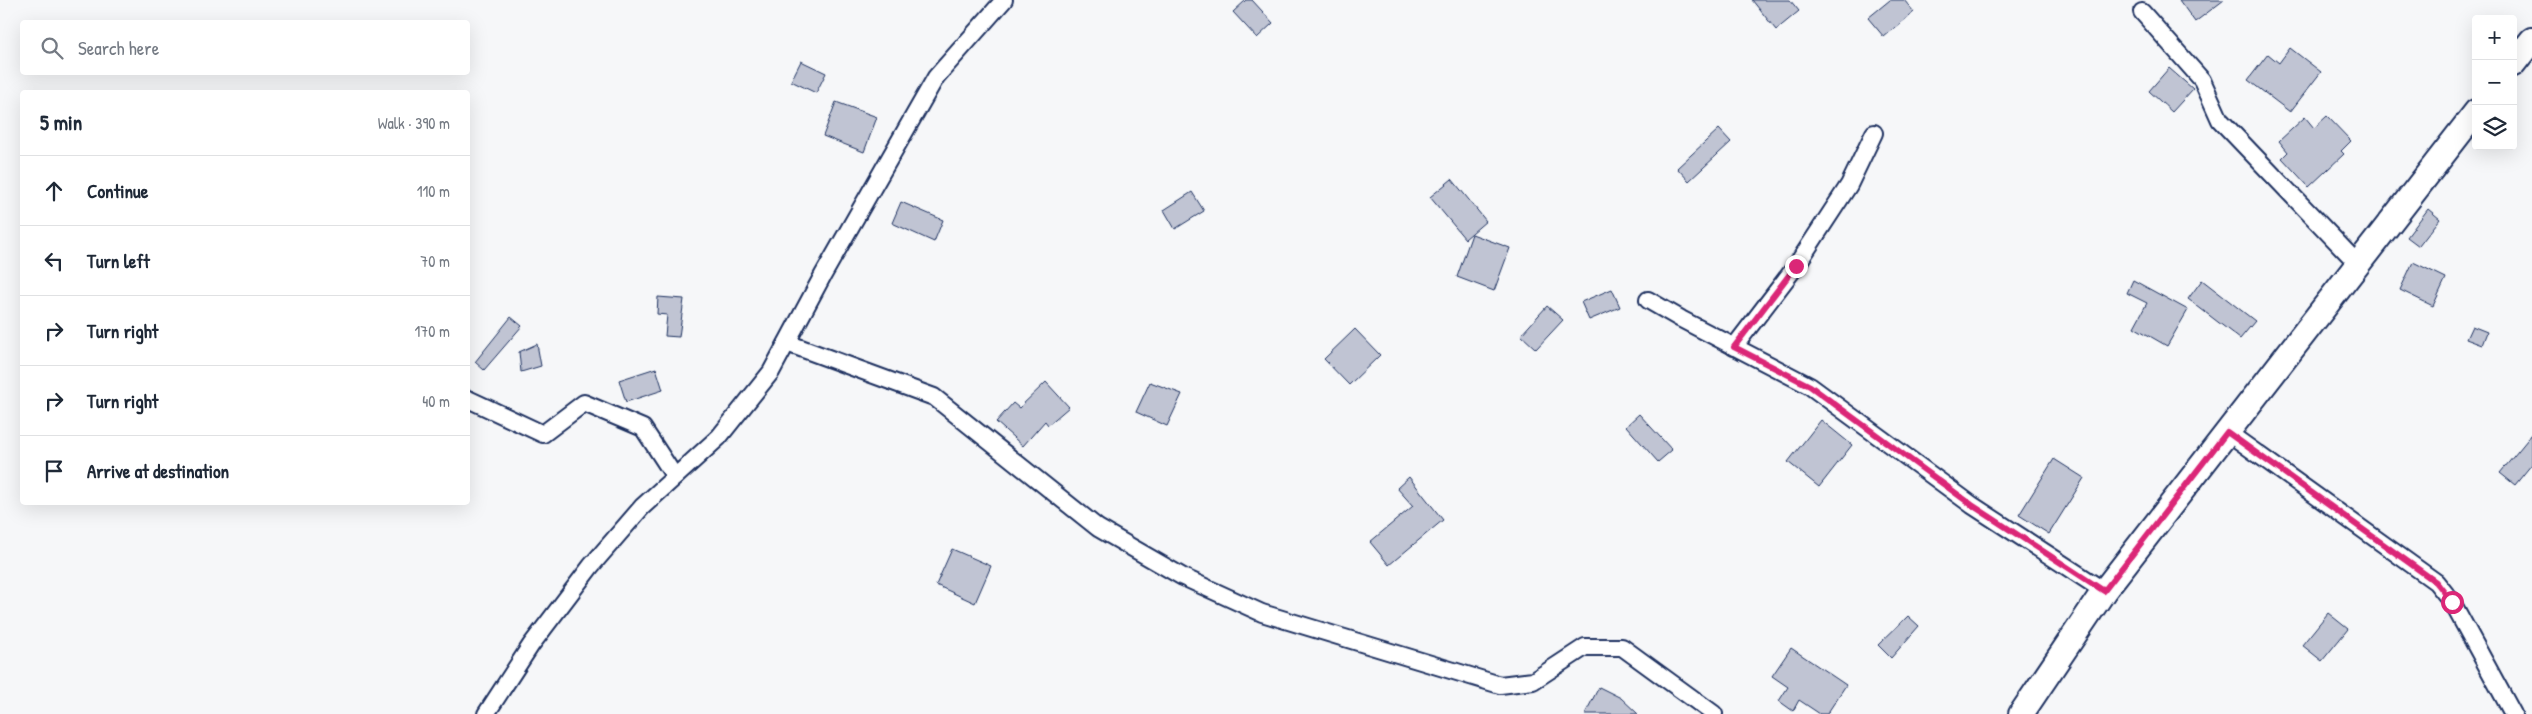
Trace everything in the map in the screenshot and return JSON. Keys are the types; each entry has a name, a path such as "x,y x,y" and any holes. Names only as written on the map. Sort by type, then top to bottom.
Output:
{"main road":[{"path":"2516,60 2532,40"},
{"path":"2021,714 2104,591 2472,117"}],"street":[{"path":"486,714 531,645 591,566 642,507 719,437 771,372 936,77 999,2"},
{"path":"2142,12 2202,80 2220,120 2358,264"},
{"path":"1734,347 1796,266 1849,184 1874,133"},
{"path":"1648,300 1810,386 1972,505 2104,591"},
{"path":"787,343 934,397 1098,528 1183,577 1262,613 1500,685 1533,681 1586,647 1622,647 1714,714"},
{"path":"470,400 543,434 584,403 643,428 675,477"},
{"path":"2227,432 2436,582 2452,602 2514,714"}],"building":[{"path":"1246,0 1252,0 1273,23 1257,38 1233,12"},
{"path":"1752,0 1790,0 1799,11 1776,30"},
{"path":"1890,0 1904,0 1914,12 1884,37 1868,18"},
{"path":"2179,0 2224,0 2195,22"},
{"path":"2290,48 2321,72 2290,112 2248,80 2268,54 2279,63"},
{"path":"801,61 826,73 816,93 791,81"},
{"path":"2169,68 2193,89 2172,112 2149,91"},
{"path":"836,102 877,117 864,152 823,136"},
{"path":"2327,116 2351,141 2341,151 2344,154 2309,187 2282,158 2288,152 2279,141 2305,117 2314,128"},
{"path":"1719,129 1731,142 1689,181 1677,168"},
{"path":"1452,179 1486,221 1465,239 1430,197"},
{"path":"1192,192 1204,211 1175,229 1164,210"},
{"path":"901,202 943,220 934,242 892,223"},
{"path":"2428,209 2440,219 2419,246 2407,237"},
{"path":"1472,234 1510,248 1494,291 1457,277"},
{"path":"2413,262 2446,278 2433,306 2400,290"},
{"path":"2133,280 2188,310 2167,346 2134,327 2147,303 2127,293"},
{"path":"2202,280 2255,321 2240,339 2188,299"},
{"path":"1612,289 1620,307 1589,320 1581,302"},
{"path":"658,297 684,299 679,337 665,336 667,315 657,314"},
{"path":"1547,306 1563,320 1536,349 1521,335"},
{"path":"511,317 522,326 484,370 475,362"},
{"path":"2472,326 2487,332 2482,345 2466,339"},
{"path":"1355,329 1380,355 1349,385 1324,359"},
{"path":"537,344 541,366 521,372 519,352"},
{"path":"656,368 663,390 626,402 619,380"},
{"path":"1046,382 1069,407 1048,425 1045,421 1023,446 996,422 1013,403 1019,408"},
{"path":"1150,382 1182,394 1167,426 1136,412"},
{"path":"1639,414 1672,450 1658,462 1626,426"},
{"path":"1821,420 1852,445 1819,487 1788,462"},
{"path":"2532,434 2532,464 2515,485 2500,473"},
{"path":"2054,459 2084,478 2049,534 2019,515"},
{"path":"1409,477 1443,520 1389,565 1370,542 1413,506 1397,488"},
{"path":"952,549 991,566 975,603 936,585"},
{"path":"2328,613 2348,629 2322,661 2302,645"},
{"path":"1908,616 1919,626 1891,658 1878,645"},
{"path":"1791,648 1846,685 1827,714 1820,714 1799,700 1793,711 1779,701 1788,687 1772,676"},
{"path":"1599,687 1621,698 1638,714 1585,714"}],"route":[{"path":"1796,266 1734,347 1810,386 1972,505 2104,591 2227,432 2436,582 2452,602"}]}
